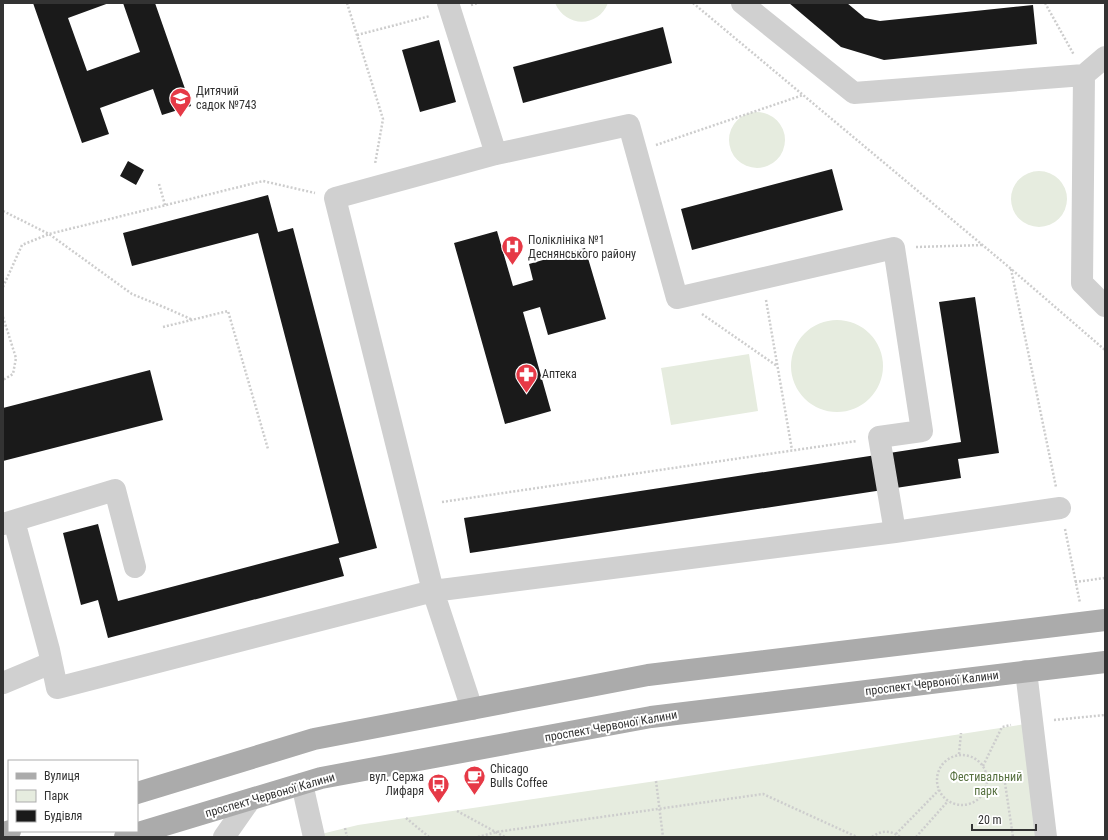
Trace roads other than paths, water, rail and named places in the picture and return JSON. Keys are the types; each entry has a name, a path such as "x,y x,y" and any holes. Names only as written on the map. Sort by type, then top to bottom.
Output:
{"main road":[{"path":"138,793 314,739 648,675 1105,620"},
{"name":"проспект Червоної Калини","path":"126,837 321,778 651,717 1105,662"}],"lane":[{"path":"742,3 854,93 1084,75 1105,57"},
{"path":"440,9 496,154"},
{"path":"1084,75 1082,283 1105,306"},
{"path":"472,709 433,591 335,198 496,154 629,125 677,298 894,248 922,431 879,438 895,532"},
{"path":"135,568 115,490 8,522 51,663 57,688 433,591 895,532 1060,508"},
{"path":"3,683 51,663"},
{"path":"1026,671 1046,837"},
{"path":"302,784 314,837"},
{"path":"224,837 250,800"}],"place":[{"name":"Дитячий садок №743","path":"181,118"},
{"name":"Поліклініка №1 Деснянського району","path":"513,266"},
{"name":"Аптека","path":"526,394"},
{"name":"Chicago Bulls Coffee","path":"475,796"},
{"name":"вул. Сержа Лифаря","path":"439,804"}],"park label":[{"name":"Фестивальний парк","path":"986,784"}]}
